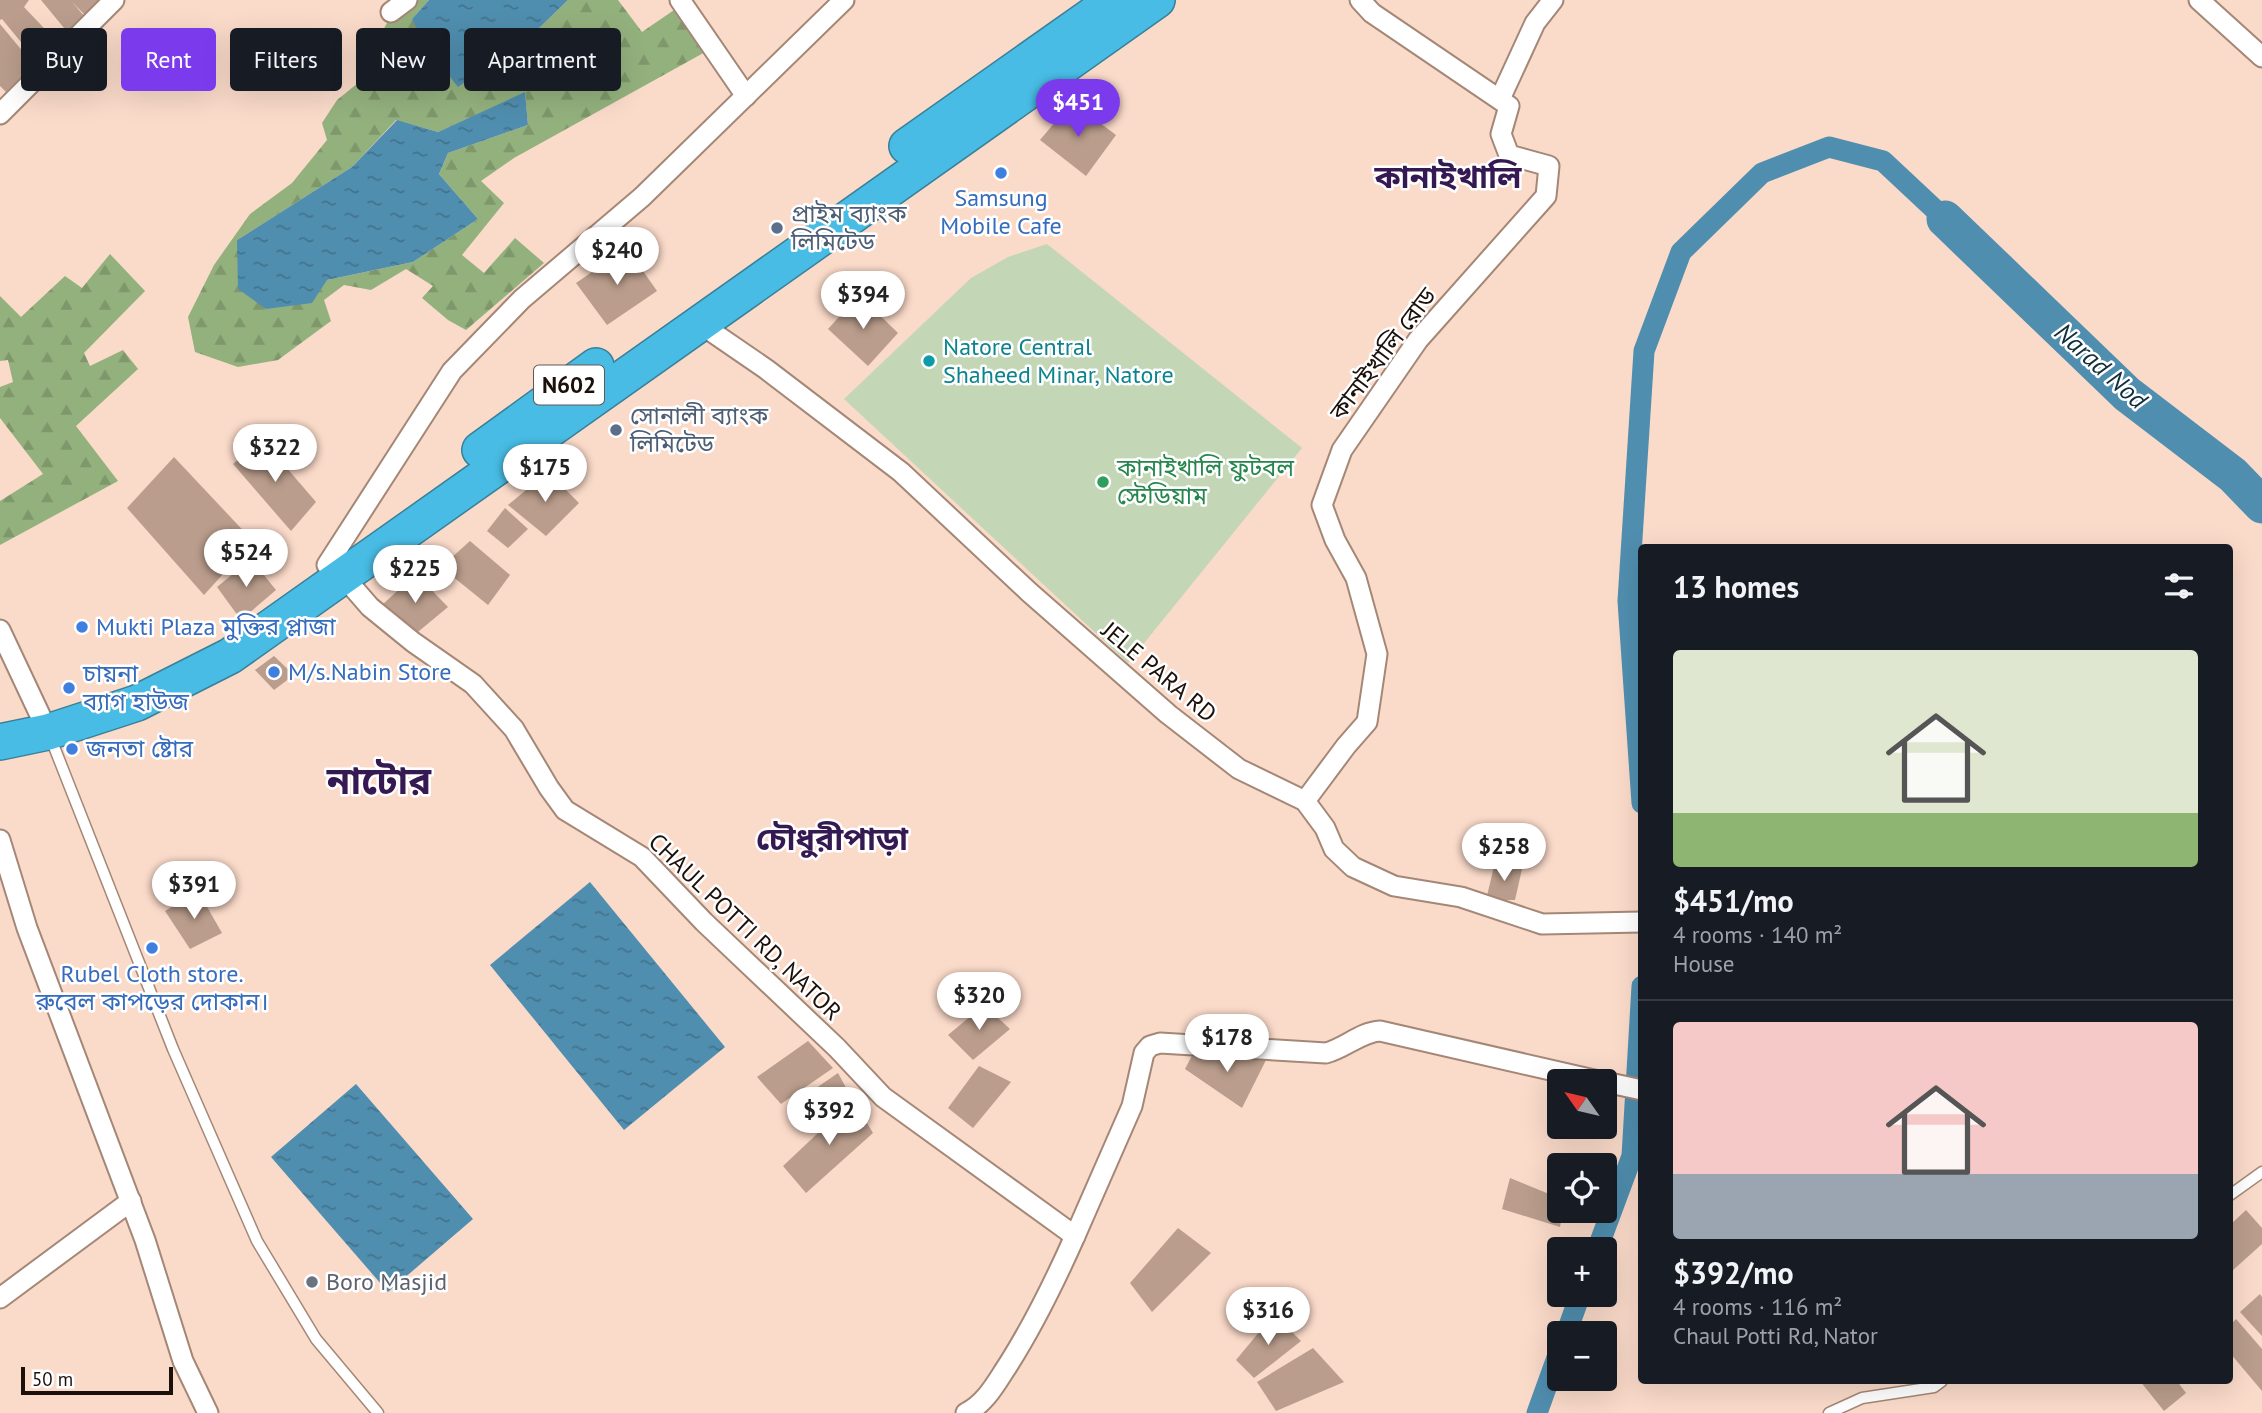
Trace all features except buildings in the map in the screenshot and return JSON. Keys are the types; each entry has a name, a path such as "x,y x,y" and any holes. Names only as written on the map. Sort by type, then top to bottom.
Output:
{"highway":[{"name":"N602","path":"324,578 522,418 1114,0"},
{"name":"N602","path":"0,742 219,640 324,578 699,323 1157,0"},
{"name":"N602","path":"0,720 44,723"}],"street":[{"path":"0,114 114,0"},
{"path":"680,0 746,96"},
{"path":"324,578 452,371 522,299 642,197 844,0"},
{"path":"1360,0 1372,13 1500,99 1535,23 1553,0"},
{"path":"2199,0 2262,57"},
{"name":"কানাইখালি রোড","path":"1305,801 1367,722 1377,654 1356,578 1335,540 1322,505 1342,450 1418,340 1546,196 1549,166 1509,155 1501,134 1509,106 1500,99"},
{"name":"JELE PARA RD","path":"699,323 766,369 901,472 1039,601 1168,715 1239,769 1305,801 1325,828 1334,849 1353,867 1394,887 1461,897 1542,925 1638,922"},
{"name":"CHAUL POTTI RD, NATOR","path":"324,578 370,607 412,642 472,684 514,729 565,810 642,857 704,922 837,1048 883,1097 1075,1236"},
{"path":"0,630 44,723"},
{"path":"0,840 27,928 131,1201 183,1361 208,1413"},
{"path":"966,1413 975,1409 987,1397 1043,1307 1132,1106 1144,1053 1150,1046 1160,1043 1326,1053 1341,1049 1370,1031 1380,1031 1547,1069"},
{"path":"1617,1085 1638,1089"},
{"path":"0,1298 131,1201"}],"lane":[{"path":"44,723 173,1049 257,1241 316,1339 377,1413"},
{"path":"2233,1193 2262,1172"},
{"path":"1829,1413 1861,1398 1934,1387 1938,1384"}],"green space":[{"path":"409,0 429,0 412,19 480,28 464,28 464,91 621,91 621,28 539,28 568,0 618,0 642,32 677,8 707,51 514,158 481,181 504,203 462,255 484,273 515,238 544,263 466,330 448,320 422,298 433,286 406,269 371,290 344,285 324,300 331,321 278,360 238,367 195,352 188,317 214,265 250,214 292,183 327,140 322,123 337,100 356,85 356,91 450,91 450,28 385,28","holes":["525,93 528,125 448,153 439,174 478,219 413,262 327,280 237,240 352,167 396,120 438,132"]},
{"name":"কানাইখালি ফুটবল স্টেডিয়াম","path":"1047,244 1302,448 1128,663 844,399 971,278 1008,257"},
{"path":"110,254 145,291 84,353 90,366 123,350 138,369 76,426 118,481 0,545 0,501 43,474 0,418 0,387 13,382 8,360 0,361 0,296 21,317 65,276 82,288"}],"water":[{"path":"429,0 568,0 539,28 464,28 464,83 458,87 450,77 450,28 417,28 412,19"},
{"path":"525,92 528,125 448,153 439,174 478,219 413,262 327,280 312,303 266,309 238,289 237,240 352,167 397,120 438,132"},
{"path":"590,882 725,1047 624,1130 490,965"},
{"path":"356,1084 473,1219 388,1292 271,1157"}],"waterway":[{"path":"1638,745 1628,601 1644,351 1681,252 1762,173 1829,147 1883,161 1945,219"},
{"name":"Narad Nod","path":"1945,219 2127,394 2233,475 2262,505"},
{"path":"1602,1237 1632,1156 1638,1054"},
{"path":"1571,1321 1576,1307"},
{"path":"1537,1413 1547,1385"}],"place":[{"name":"Samsung Mobile Cafe","path":"1001,173"},
{"name":"প্রাইম ব্যাংক লিমিটেড","path":"777,228"},
{"name":"Natore Central Shaheed Minar, Natore","path":"929,361"},
{"name":"সোনালী ব্যাংক লিমিটেড","path":"616,430"},
{"name":"কানাইখালি ফুটবল স্টেডিয়াম","path":"1103,482"},
{"name":"Mukti Plaza মুক্তির প্লাজা","path":"82,627"},
{"name":"M/s.Nabin Store","path":"274,672"},
{"name":"চায়না ব্যাগ হাউজ","path":"69,688"},
{"name":"জনতা ষ্টোর","path":"72,749"},
{"name":"Rubel Cloth store. রুবেল কাপড়ের দোকান।","path":"152,948"},
{"name":"Boro Masjid","path":"312,1282"}],"district":[{"name":"কানাইখালি","path":"1448,177"},
{"name":"নাটোর","path":"379,781"},
{"name":"চৌধুরীপাড়া","path":"832,839"}]}
